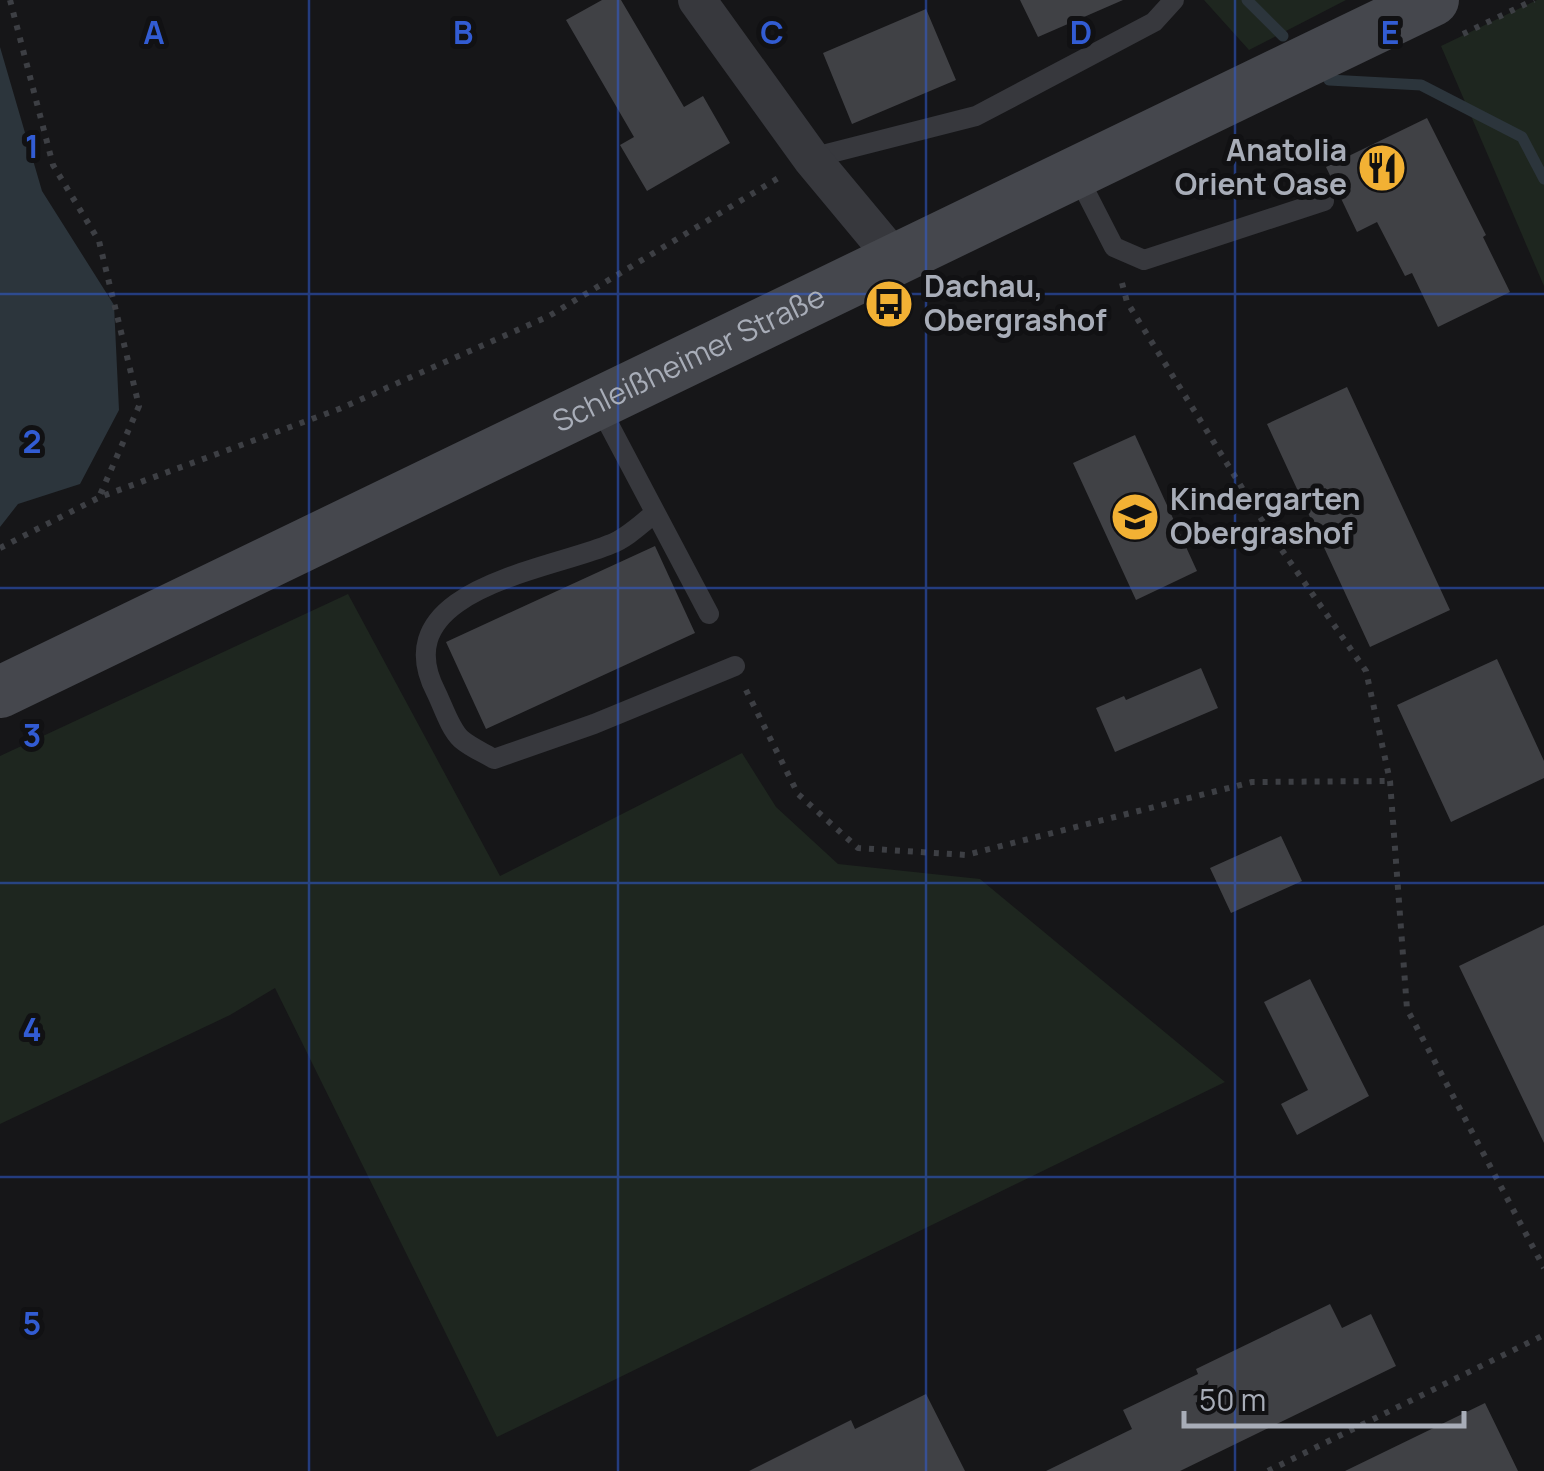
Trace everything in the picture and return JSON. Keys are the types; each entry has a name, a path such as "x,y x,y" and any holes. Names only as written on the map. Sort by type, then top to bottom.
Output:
{"main road":[{"name":"Schleißheimer Straße","path":"0,692 1433,0"}],"street":[{"path":"698,0 812,158 895,259"}],"lane":[{"path":"812,158 976,116 1154,22 1174,0"},
{"path":"1076,172 1114,247 1144,260 1324,201"},
{"path":"598,404 709,614"},
{"path":"656,514 614,543 518,572 464,597 432,629 423,650 429,679 459,738 494,759 594,724 734,666"}],"path":[{"path":"10,0 53,166 98,241 139,406 100,496"},
{"path":"0,548 100,496 339,409 549,316 812,158"},
{"path":"1114,247 1127,302 1270,533 1366,671 1390,781 1407,1010 1544,1268"},
{"path":"734,666 798,794 858,848 966,855 1252,782 1390,781"},
{"path":"1268,1471 1544,1335"}],"shaded area":[{"path":"1204,0 1346,0 1249,50"},
{"path":"1544,0 1544,286 1441,46"},
{"path":"0,47 42,191 114,305 119,410 80,484 18,504 0,527"},
{"path":"348,594 500,876 742,753 776,807 838,864 980,879 1225,1082 497,1437 275,988 230,1015 0,1124 0,756"}],"building":[{"path":"602,0 621,0 684,107 703,96 730,143 647,191 620,145 634,137 566,20"},
{"path":"1020,0 1123,0 1038,37"},
{"path":"926,9 956,80 852,124 823,53"},
{"path":"1427,118 1510,292 1438,327 1412,273 1405,276 1377,222 1357,232 1326,167"},
{"path":"1347,387 1450,610 1370,647 1267,424"},
{"name":"Kindergarten Obergrashof","path":"1135,435 1197,571 1136,600 1073,463"},
{"path":"655,546 695,633 486,729 446,642"},
{"path":"1497,659 1544,761 1544,778 1451,822 1397,705"},
{"path":"1201,668 1218,708 1115,752 1096,708 1124,696 1126,700"},
{"path":"1281,836 1302,881 1231,913 1210,868"},
{"path":"1544,925 1544,1143 1459,966"},
{"path":"1310,979 1369,1096 1297,1135 1281,1104 1308,1090 1264,1002"},
{"path":"1330,1304 1342,1328 1371,1314 1396,1366 1180,1471 1046,1471 1132,1429 1123,1410 1198,1374 1196,1369"},
{"path":"926,1394 965,1471 749,1471 851,1420 855,1429"},
{"path":"1485,1403 1518,1471 1345,1471"}],"waterway":[{"path":"1247,0 1283,36"},
{"path":"1329,80 1421,85 1522,137 1544,179"}],"place":[{"name":"Anatolia Orient Oase","path":"1382,168"},
{"name":"Dachau, Obergrashof","path":"889,304"},
{"name":"Kindergarten Obergrashof","path":"1135,517"}]}
